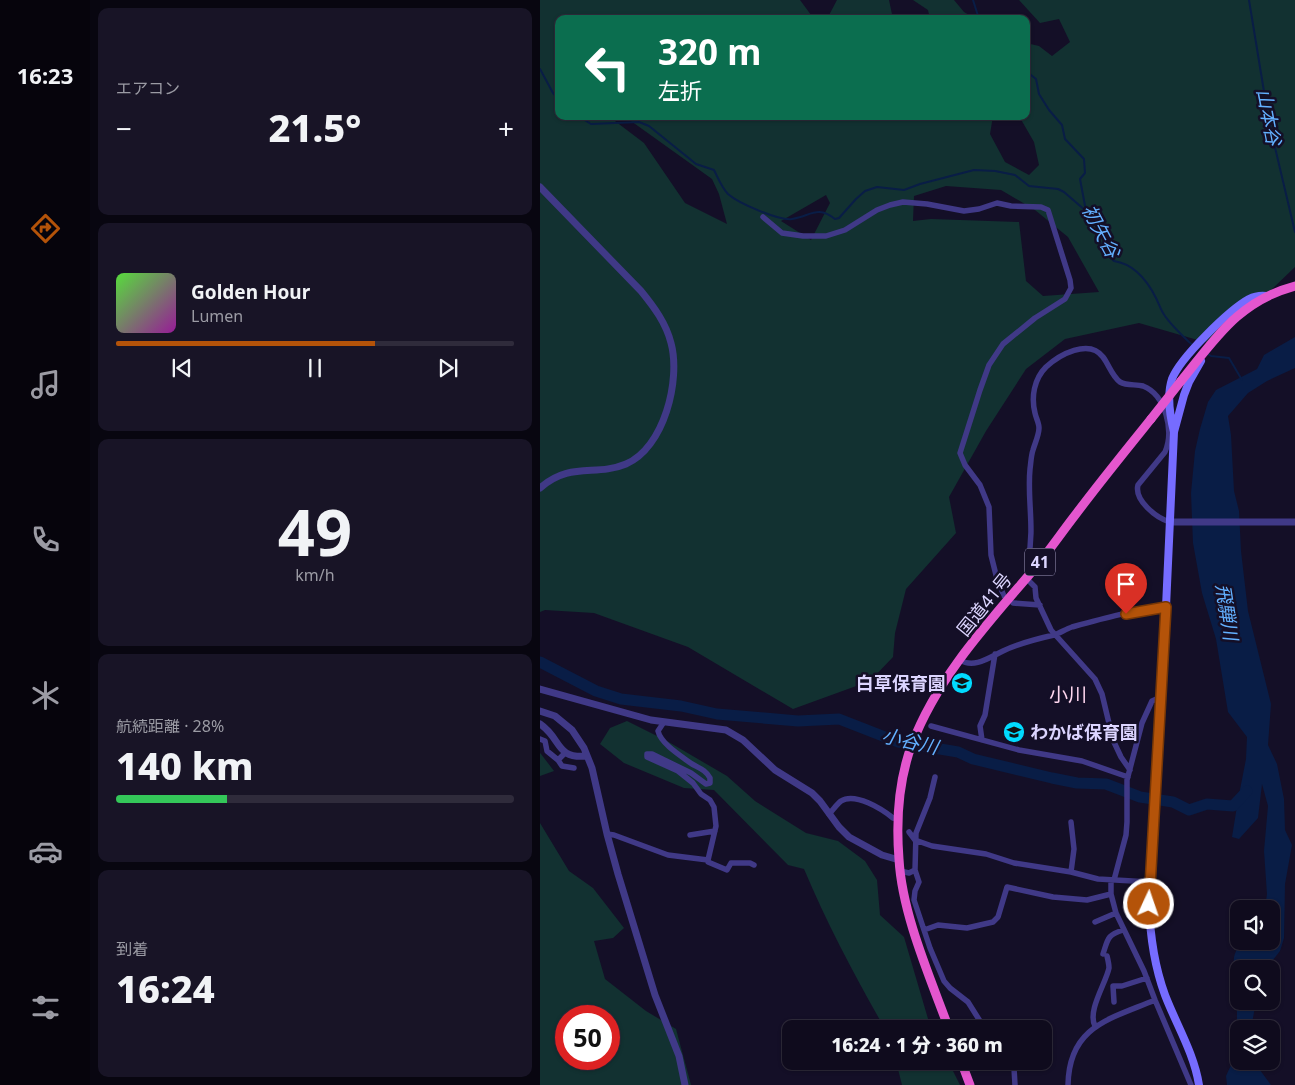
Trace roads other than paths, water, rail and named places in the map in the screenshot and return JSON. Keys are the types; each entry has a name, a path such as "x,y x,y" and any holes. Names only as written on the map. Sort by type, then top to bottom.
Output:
{"highway":[{"name":"国道41号","path":"946,1020 910,917 899,860 898,821 906,765 912,744 930,705 943,682 960,660 1233,318 1267,296 1295,286"},
{"path":"964,1070 970,1085"}],"main road":[{"path":"1174,432 1171,421 1170,388 1179,366 1236,309 1258,295 1267,296"},
{"path":"1199,1085 1191,1057 1165,995 1156,966 1150,927 1150,882 1174,432 1186,388 1204,356 1204,352"}],"street":[{"path":"540,187 652,303 669,336 674,366 669,402 658,433 652,443 636,460 616,467 575,470 564,473 540,488"},
{"path":"763,217 782,233 803,236 826,236 845,230 877,210 903,202 927,204 964,211 979,209 997,203 1011,206 1041,207 1048,210 1071,288 1065,299 1035,318 1003,344 989,365 960,453 965,465 980,485 989,507 991,555 997,579 1004,596"},
{"path":"1036,567 1028,560 1032,515 1030,472 1033,449 1039,428 1034,411 1034,387 1037,377 1045,368 1060,356 1072,351 1084,349 1097,351 1121,383 1142,386 1162,401 1167,414 1168,446 1166,452 1138,485 1136,492 1139,500 1161,518 1170,522 1295,522"},
{"path":"1026,578 1035,587 1036,598 1051,630 1095,679 1102,694 1112,740 1130,770"},
{"path":"1013,603 1040,605"},
{"path":"960,660 975,663 1032,639 1055,635 1070,628 1110,618 1166,607"},
{"path":"982,740 980,726 985,716 994,654"},
{"path":"540,689 650,720 726,730 736,735 775,770 812,793 849,837 882,855 899,860"},
{"path":"1160,697 1152,701 1142,723 1127,778 1128,807 1126,835 1112,880 1111,894 1123,930 1147,978 1191,1085"},
{"path":"540,711 555,716 572,730 584,748 592,768 607,834 655,994 679,1056 685,1085"},
{"path":"664,722 658,731 662,740 692,764 704,770 709,775 710,783 706,784 691,773 652,754 647,754 647,757 678,771 701,794 710,800 715,812 715,831 708,860"},
{"path":"540,724 552,734 565,753 570,756 587,756"},
{"path":"931,726 1019,750 1082,760 1127,778"},
{"path":"540,739 545,741 548,751 562,766 574,768"},
{"path":"558,760 565,753"},
{"path":"935,777 930,798 915,840 917,862 915,870 919,882 914,900 944,981 968,1002 979,1020"},
{"path":"830,814 840,802 846,799 853,799 879,808 893,818"},
{"path":"1071,822 1074,849 1071,872"},
{"path":"690,836 715,831"},
{"path":"909,832 915,840 932,846 986,854 1014,863 1071,872 1098,879 1150,882"},
{"path":"607,834 668,855 708,860 708,862 727,870 731,864 754,864"},
{"path":"900,871 909,873 915,870"},
{"path":"924,930 942,924 967,928 993,922 998,917 1007,887 1053,897 1087,900 1111,894"},
{"path":"1095,922 1116,913"},
{"path":"1095,1026 1093,1022 1097,1001 1109,967 1105,955 1109,937 1123,930"},
{"path":"1114,1002 1112,986 1122,986 1147,978"},
{"path":"1068,1085 1070,1067 1080,1043 1095,1026 1155,1000"},
{"path":"1014,1070 1014,1085"}],"water":[{"name":"飛騨川","path":"1295,337 1295,368 1267,381 1248,393 1228,416 1234,491 1239,511 1241,551 1248,611 1271,704 1268,745 1277,764 1284,799 1285,830 1292,845 1285,884 1284,938 1280,951 1273,960 1234,960 1237,950 1280,950 1280,900 1266,900 1264,851 1268,806 1262,784 1258,818 1239,839 1232,837 1246,759 1247,737 1228,712 1216,639 1202,593 1193,543 1191,493 1195,451 1208,402 1216,390 1257,369 1264,355"},
{"path":"1237,1010 1254,1010 1253,1020 1237,1020"},
{"path":"1230,1067 1230,1070 1260,1070 1271,1085 1227,1085 1226,1076"}],"waterway":[{"name":"初矢谷","path":"973,0 978,15"},
{"name":"山本谷","path":"1249,0 1269,122 1295,232"},
{"path":"540,69 555,95"},
{"name":"初矢谷","path":"1030,74 1036,79 1039,94 1049,110 1062,125 1065,139 1084,159 1085,173 1080,179 1086,211"},
{"path":"584,120 591,124 639,122 649,126 696,164 714,170 724,189 733,198 759,211 786,219 799,218 818,212 835,219 839,218 865,191 877,187 904,190 974,170 995,171 1015,175 1029,186 1058,189 1086,211 1105,231 1111,258 1134,269 1144,279 1167,319 1193,345"},
{"name":"初矢谷","path":"1208,354 1229,358 1242,380"},
{"name":"小谷川","path":"540,662 596,691 621,699 681,706 717,714 798,721 839,719 898,742 958,752 973,759 1052,778 1077,783 1106,784 1140,797 1173,802 1189,810 1207,804 1233,806 1247,791"}],"place":[{"name":"白草保育園","path":"962,683"},
{"name":"わかば保育園","path":"1014,732"}],"district":[{"name":"小川","path":"1068,694"}]}
